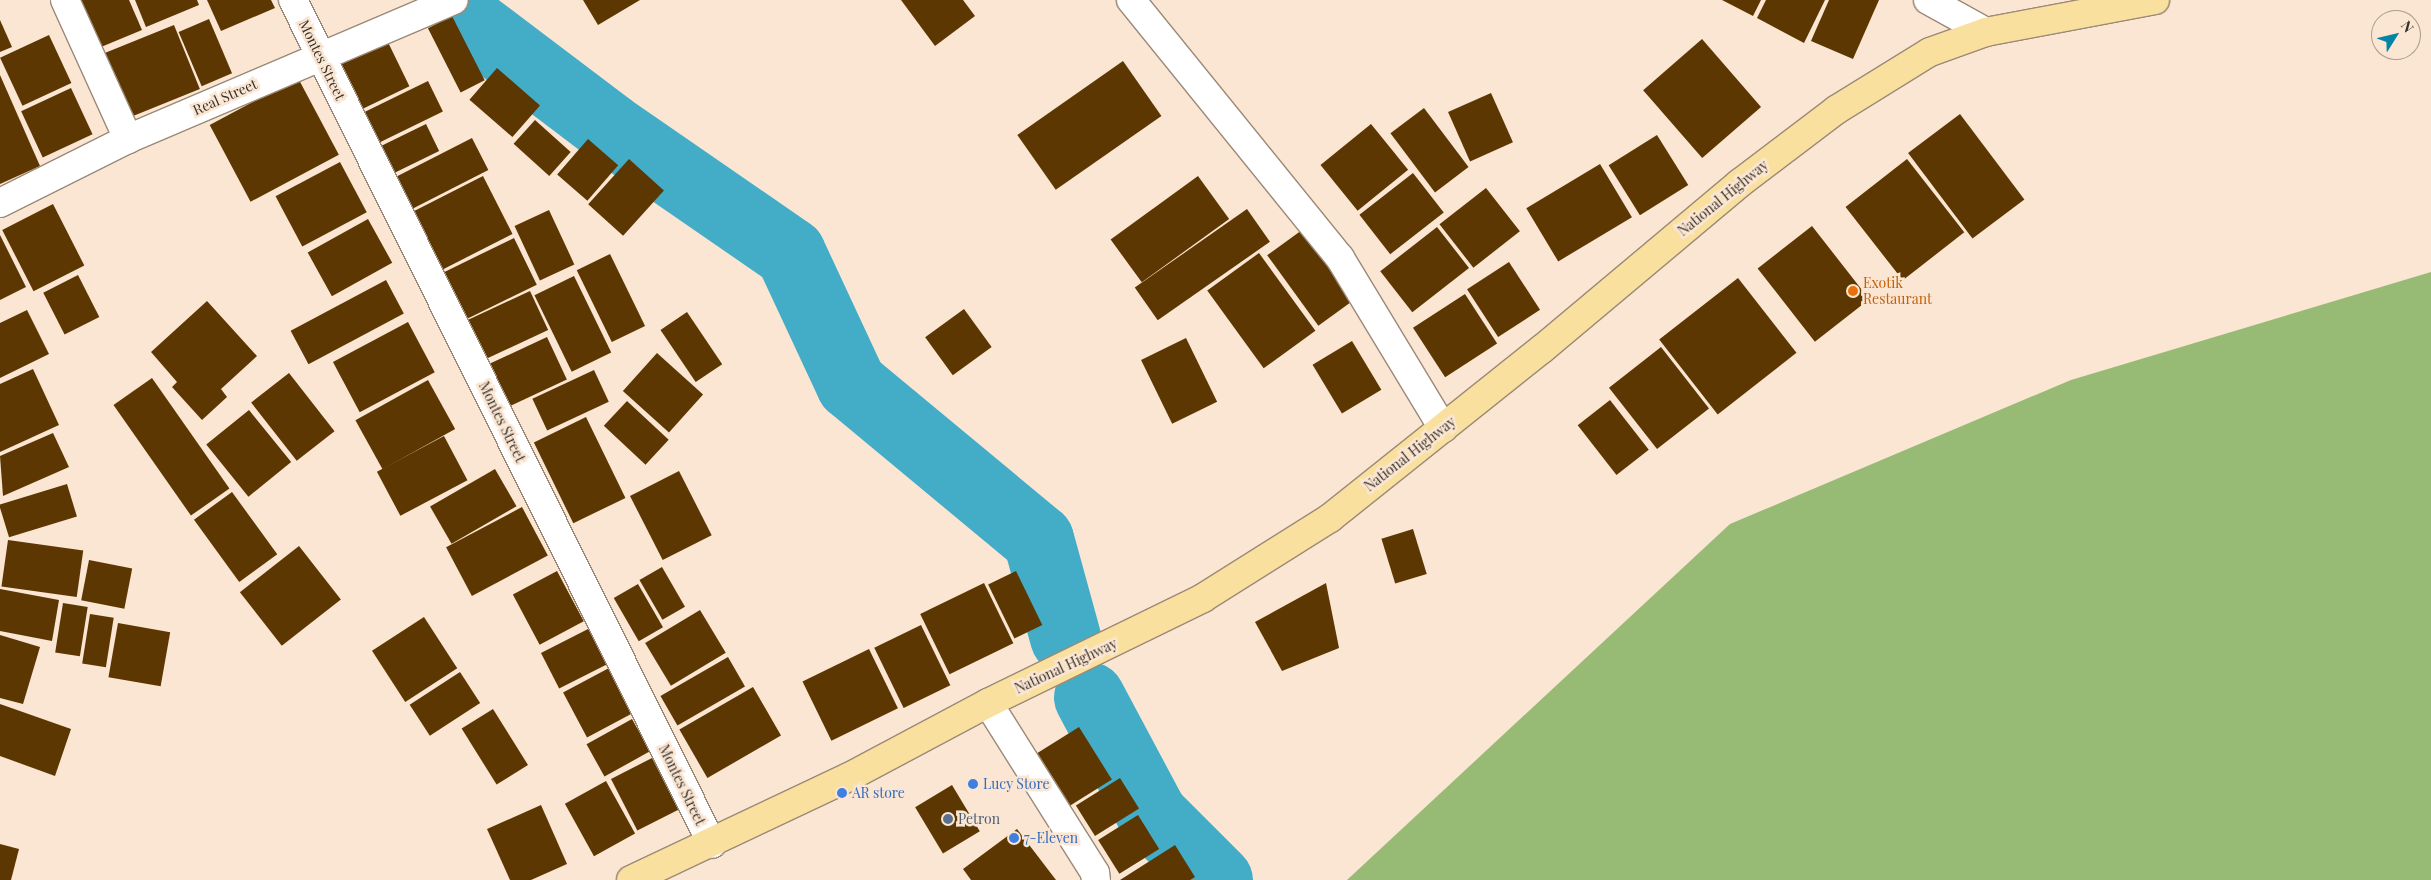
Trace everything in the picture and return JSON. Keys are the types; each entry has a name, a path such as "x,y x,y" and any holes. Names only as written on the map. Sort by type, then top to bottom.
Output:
{"main road":[{"name":"National Highway","path":"631,880 712,844 988,703 1076,662 1203,598 1330,518 1443,428 1740,183 1836,110 1930,52 1986,32 2155,0"}],"street":[{"path":"66,0 128,139"},
{"name":"Montes Street","path":"293,0 319,56 712,844"},
{"name":"Real Street","path":"0,203 128,139 454,0"},
{"path":"1131,0 1340,258 1443,428"},
{"path":"1928,0 1986,32"},
{"path":"988,703 1097,878"}],"green space":[{"path":"2431,272 2431,880 1347,880 1730,524 2071,380"}],"building":[{"path":"81,0 129,0 142,30 101,47"},
{"path":"135,0 197,0 199,5 146,27"},
{"path":"207,0 271,0 275,8 221,31"},
{"path":"583,0 640,0 598,25"},
{"path":"901,0 963,0 975,16 935,46"},
{"path":"1722,0 1761,0 1753,16"},
{"path":"1766,0 1825,0 1804,43 1757,18"},
{"path":"1829,0 1879,0 1853,59 1811,41"},
{"path":"452,16 485,80 461,92 428,28"},
{"path":"209,19 232,73 202,86 179,32"},
{"path":"0,20 12,47 0,52"},
{"path":"174,25 200,89 128,118 102,54"},
{"path":"384,34 409,86 351,115 326,62"},
{"path":"49,35 71,83 22,106 0,58"},
{"path":"1702,39 1761,107 1702,158 1643,90"},
{"path":"1123,61 1161,116 1056,190 1017,135"},
{"path":"497,68 540,105 512,137 469,100"},
{"path":"0,75 40,166 0,184"},
{"path":"298,78 339,155 251,202 210,125"},
{"path":"428,81 443,112 369,148 354,117"},
{"path":"71,88 93,134 43,157 21,111"},
{"path":"1491,93 1513,142 1470,161 1448,112"},
{"path":"1424,108 1469,167 1435,192 1390,133"},
{"path":"1960,114 2024,199 1972,239 1908,153"},
{"path":"535,120 571,152 549,176 514,144"},
{"path":"426,124 439,151 387,176 374,149"},
{"path":"1371,124 1408,170 1358,211 1320,165"},
{"path":"1657,135 1688,185 1640,215 1609,165"},
{"path":"472,138 488,170 404,213 387,181"},
{"path":"588,139 618,165 587,201 557,174"},
{"path":"629,159 664,190 623,236 588,204"},
{"path":"1907,159 1964,232 1903,280 1846,207"},
{"path":"340,162 367,212 302,247 276,196"},
{"path":"1600,164 1632,217 1558,261 1526,208"},
{"path":"1413,173 1444,212 1390,254 1359,215"},
{"path":"483,176 513,234 436,273 406,215"},
{"path":"1198,176 1229,219 1142,282 1111,239"},
{"path":"1486,188 1520,231 1473,268 1440,224"},
{"path":"53,204 84,265 34,291 2,230"},
{"path":"1247,209 1270,242 1158,320 1135,288"},
{"path":"549,210 574,264 540,280 515,226"},
{"path":"368,219 392,263 332,296 308,252"},
{"path":"1812,226 1869,299 1815,342 1758,268"},
{"path":"1437,227 1469,268 1412,312 1380,271"},
{"path":"1302,230 1353,300 1318,326 1267,255"},
{"path":"0,235 26,287 0,300"},
{"path":"514,238 537,285 459,323 436,276"},
{"path":"1259,253 1315,331 1264,368 1207,291"},
{"path":"610,254 645,326 612,342 577,270"},
{"path":"1509,262 1540,310 1498,337 1467,289"},
{"path":"78,275 99,317 65,335 43,293"},
{"path":"574,276 611,352 572,372 534,295"},
{"path":"1738,278 1796,353 1718,414 1659,340"},
{"path":"386,280 404,314 308,364 291,331"},
{"path":"530,291 548,330 476,364 457,325"},
{"path":"1465,294 1497,343 1445,377 1413,328"},
{"path":"207,301 257,356 221,389 227,397 202,420 172,387 177,382 151,352"},
{"path":"964,309 992,347 953,375 925,337"},
{"path":"27,310 49,354 0,378 0,323"},
{"path":"687,312 722,364 696,382 660,330"},
{"path":"408,322 435,372 360,412 333,362"},
{"path":"547,337 567,380 498,412 478,369"},
{"path":"1186,338 1217,402 1172,424 1141,360"},
{"path":"1352,341 1381,390 1342,414 1313,365"},
{"path":"1661,347 1709,408 1657,449 1609,388"},
{"path":"657,353 703,394 669,432 623,391"},
{"path":"33,369 59,425 0,452 0,384"},
{"path":"594,370 609,402 547,430 532,399"},
{"path":"289,373 335,431 297,461 251,403"},
{"path":"152,378 229,489 191,516 113,405"},
{"path":"428,380 455,429 383,469 355,420"},
{"path":"1610,400 1649,450 1616,475 1578,425"},
{"path":"627,401 669,440 645,465 604,426"},
{"path":"249,410 291,462 248,497 206,445"},
{"path":"586,417 625,498 573,523 534,442"},
{"path":"53,433 69,467 3,496 0,456"},
{"path":"444,436 467,480 400,516 377,472"},
{"path":"495,469 516,506 452,544 430,507"},
{"path":"679,471 712,535 663,560 630,496"},
{"path":"67,484 77,517 9,537 0,504"},
{"path":"232,492 277,554 239,582 194,520"},
{"path":"522,507 548,556 472,596 446,547"},
{"path":"1413,529 1427,574 1395,584 1381,539"},
{"path":"8,540 83,551 77,597 1,587"},
{"path":"299,546 341,600 282,646 240,592"},
{"path":"89,560 132,568 124,609 81,600"},
{"path":"662,567 685,607 662,620 639,580"},
{"path":"557,571 584,621 540,645 513,594"},
{"path":"1016,571 1042,625 1014,639 988,585"},
{"path":"984,583 1013,643 950,674 920,614"},
{"path":"1326,583 1339,648 1282,671 1255,622"},
{"path":"638,584 663,627 639,641 614,598"},
{"path":"0,589 59,600 52,641 0,631"},
{"path":"63,603 88,607 80,656 55,652"},
{"path":"700,610 726,653 671,686 645,643"},
{"path":"90,614 114,618 106,667 82,663"},
{"path":"424,617 457,668 405,702 372,651"},
{"path":"118,623 170,632 161,686 108,677"},
{"path":"921,625 950,685 904,708 874,648"},
{"path":"590,628 608,664 559,689 541,653"},
{"path":"0,635 40,647 23,704 0,698"},
{"path":"869,649 898,708 831,741 802,681"},
{"path":"728,657 745,686 677,725 660,696"},
{"path":"609,668 633,713 587,737 563,692"},
{"path":"460,672 480,703 430,736 410,705"},
{"path":"753,687 781,735 707,778 679,730"},
{"path":"0,704 71,729 55,776 0,756"},
{"path":"493,709 528,765 497,785 462,729"},
{"path":"632,719 650,751 604,777 587,744"},
{"path":"1079,727 1112,780 1070,806 1037,753"},
{"path":"652,758 678,810 637,831 611,779"},
{"path":"1120,778 1139,809 1095,836 1076,806"},
{"path":"606,781 635,833 594,856 565,804"},
{"name":"Petron","path":"952,785 980,831 943,853 915,807"},
{"path":"541,805 567,864 531,880 510,880 487,829"},
{"path":"1138,815 1159,849 1119,874 1098,840"},
{"path":"1017,829 1056,880 971,880 963,869"},
{"path":"0,844 19,849 11,880 0,880"},
{"path":"1175,845 1195,877 1190,880 1120,880"}],"waterway":[{"path":"477,28 609,128 790,253 851,384 1038,539 1065,637"},
{"path":"1089,697 1152,815 1217,880"}],"place":[{"name":"Exotik Restaurant","path":"1853,291"},
{"name":"Lucy Store","path":"973,784"},
{"name":"AR store","path":"842,793"},
{"name":"Petron","path":"948,819"},
{"name":"7-Eleven","path":"1014,838"}]}
